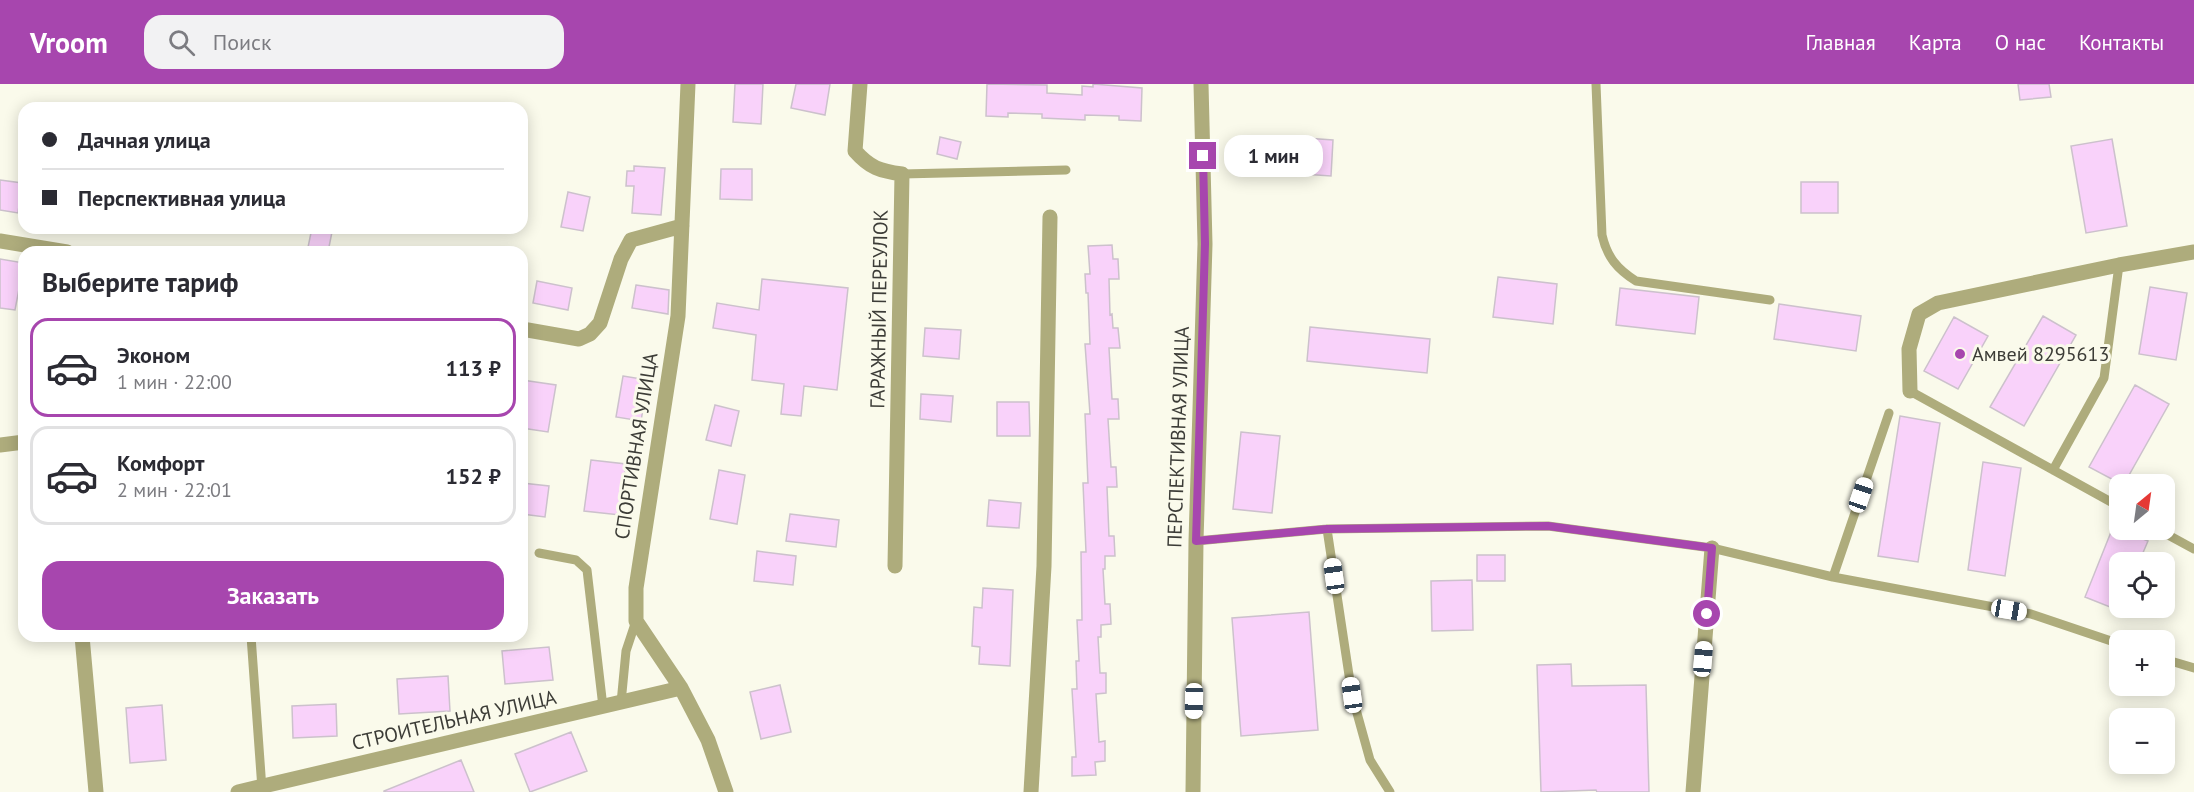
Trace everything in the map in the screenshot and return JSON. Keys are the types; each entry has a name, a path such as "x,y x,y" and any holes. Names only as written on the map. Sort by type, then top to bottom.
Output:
{"street":[{"name":"СПОРТИВНАЯ УЛИЦА","path":"636,621 636,588 678,316 688,84"},
{"path":"860,84 855,151 866,163 881,171 902,174"},
{"name":"ПЕРСПЕКТИВНАЯ УЛИЦА","path":"1193,792 1196,541 1205,244 1201,84"},
{"name":"ГАРАЖНЫЙ ПЕРЕУЛОК","path":"895,566 902,174"},
{"path":"1031,792 1044,566 1050,217"},
{"path":"528,330 579,339 590,334 600,323 621,259 631,240 682,226"},
{"path":"0,241 30,246"},
{"path":"1910,391 1909,349 1919,314 1938,303 2119,265 2194,252"},
{"path":"0,445 18,443"},
{"path":"1693,792 1712,548"},
{"path":"636,621 681,688 708,740 726,792"},
{"path":"83,642 96,792"},
{"name":"СТРОИТЕЛЬНАЯ УЛИЦА","path":"238,792 262,789 681,688"}],"lane":[{"path":"1596,84 1602,235 1613,263 1624,274 1636,281 1770,300"},
{"path":"902,174 1066,170"},
{"path":"2053,470 2104,378 2119,265"},
{"path":"1910,391 2109,501"},
{"path":"1833,577 1889,413"},
{"path":"1196,541 1327,529 1548,526 1712,548 1833,577 2031,614 2109,640"},
{"path":"1327,529 1352,695 1370,760 1390,792"},
{"path":"2175,539 2194,549"},
{"path":"538,553 576,560 587,570 603,706"},
{"path":"621,703 626,651 636,621"},
{"path":"251,642 262,789"},
{"path":"2175,662 2194,668"}],"building":[{"path":"735,84 763,84 761,124 733,122"},
{"path":"796,84 830,84 825,115 791,108"},
{"path":"987,84 1047,85 1047,93 1082,95 1082,86 1093,87 1093,84 1142,88 1141,121 1119,120 1119,116 1085,115 1085,120 1042,118 1042,114 1008,113 1008,117 986,116"},
{"path":"2018,84 2049,84 2051,97 2020,100"},
{"path":"940,137 961,142 957,159 937,154"},
{"path":"1291,137 1333,140 1331,176 1288,173"},
{"path":"2112,139 2127,226 2086,233 2071,146"},
{"path":"634,166 665,168 661,215 632,213 634,186 626,186 627,171 634,171"},
{"path":"721,169 752,169 752,200 720,199"},
{"path":"0,180 18,182 18,213 0,210"},
{"path":"1801,182 1838,182 1838,213 1801,213"},
{"path":"568,192 590,197 583,231 561,227"},
{"path":"311,234 332,234 329,246 308,246"},
{"path":"1112,245 1113,259 1118,259 1119,279 1109,279 1110,315 1112,314 1113,328 1118,328 1120,348 1109,348 1112,399 1118,399 1119,419 1108,419 1111,467 1116,467 1117,487 1107,487 1109,536 1114,536 1115,556 1105,556 1105,569 1103,569 1105,604 1110,604 1111,624 1101,625 1101,637 1098,637 1100,673 1106,673 1106,693 1096,694 1099,742 1105,741 1105,761 1095,762 1096,775 1072,776 1072,757 1076,757 1072,689 1077,689 1076,661 1079,661 1077,620 1082,620 1081,552 1086,552 1083,483 1088,483 1085,414 1090,414 1085,344 1090,344 1085,274 1090,274 1088,246"},
{"path":"0,259 18,262 18,294 15,310 0,308"},
{"path":"1498,277 1557,284 1553,324 1493,317"},
{"path":"762,279 848,288 837,390 804,386 801,416 781,414 784,384 752,380 756,335 713,328 717,303 759,310"},
{"path":"537,281 572,288 568,310 533,303"},
{"path":"636,285 669,290 668,314 632,308"},
{"path":"2150,287 2187,293 2176,360 2139,354"},
{"path":"1620,288 1699,297 1695,334 1616,325"},
{"path":"1779,304 1861,316 1856,351 1774,339"},
{"path":"2043,316 2076,335 2024,426 1990,407"},
{"path":"1954,317 1988,336 1958,389 1924,371"},
{"path":"1310,327 1430,339 1427,373 1307,361"},
{"path":"925,328 961,330 959,359 923,356"},
{"path":"623,376 648,380 641,421 616,417"},
{"path":"528,381 556,385 548,432 528,429"},
{"path":"2135,385 2169,404 2130,474 2109,474 2109,478 2089,467"},
{"path":"921,394 953,396 951,422 920,419"},
{"path":"997,402 1029,402 1030,436 997,436"},
{"path":"715,405 739,411 731,446 706,440"},
{"path":"1900,416 1940,423 1918,562 1878,556"},
{"path":"1241,432 1280,436 1272,513 1233,509"},
{"path":"591,460 626,464 620,515 584,511"},
{"path":"1983,462 2021,468 2005,576 1968,570"},
{"path":"719,470 745,475 737,524 710,519"},
{"path":"528,484 549,486 545,517 528,515"},
{"path":"989,500 1021,503 1019,528 987,526"},
{"path":"790,514 839,520 836,547 786,541"},
{"path":"2109,537 2109,540 2148,541 2143,552 2109,552 2109,607 2085,597"},
{"path":"757,551 796,556 793,585 754,581"},
{"path":"1477,555 1505,555 1505,581 1477,581"},
{"path":"1472,580 1473,630 1432,631 1431,581"},
{"path":"983,588 1013,590 1010,666 979,664 980,647 972,646 974,607 982,608"},
{"path":"1309,612 1318,730 1241,736 1232,618"},
{"path":"549,647 553,680 505,684 502,651"},
{"path":"1571,664 1572,686 1646,685 1649,792 1597,792 1596,790 1541,792 1537,665"},
{"path":"448,676 450,711 399,714 397,679"},
{"path":"780,685 791,732 761,739 750,692"},
{"path":"336,704 337,736 293,738 292,706"},
{"path":"162,705 166,760 130,763 126,708"},
{"path":"571,732 587,771 530,792 515,754"},
{"path":"461,760 474,792 384,792 384,791"}],"place":[{"name":"Амвей 8295613","path":"1960,354"}],"route":[{"path":"1203,156 1205,244 1196,541 1327,529 1548,526 1712,548 1707,614"}]}
